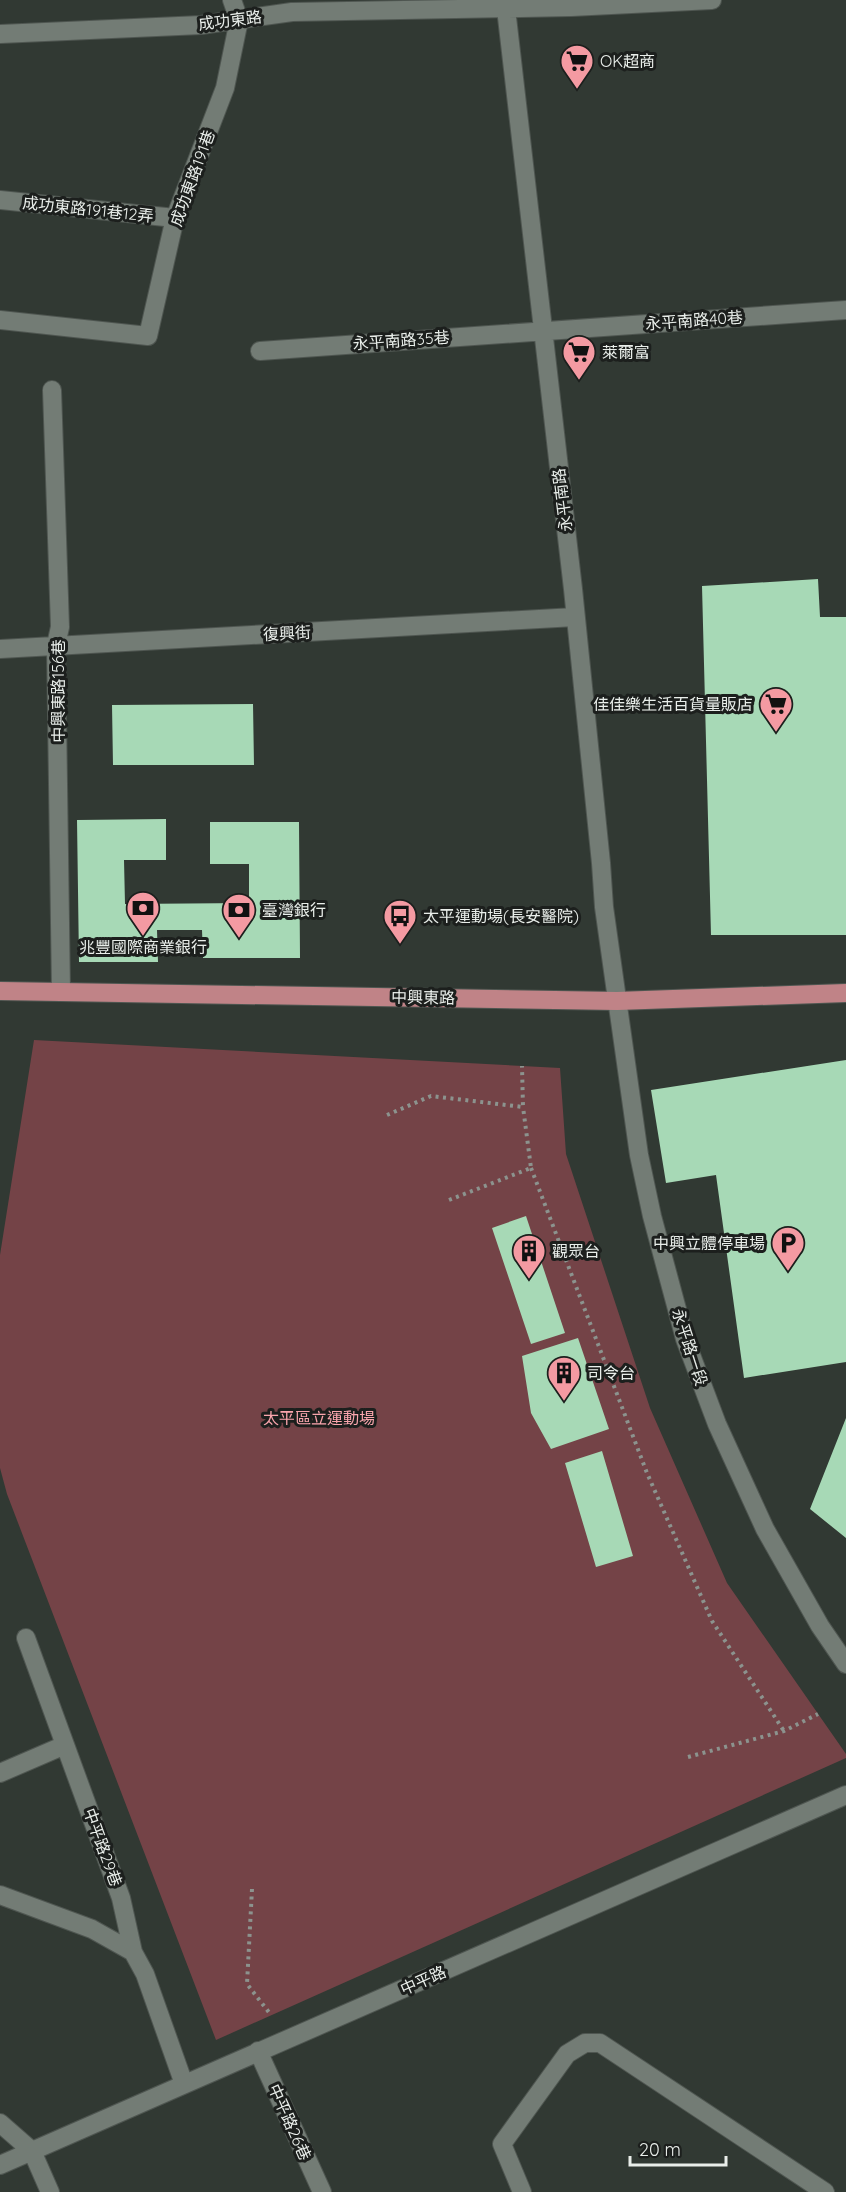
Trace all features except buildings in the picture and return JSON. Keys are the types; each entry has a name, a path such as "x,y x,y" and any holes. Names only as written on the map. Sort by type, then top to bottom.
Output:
{"main road":[{"name":"中興東路","path":"0,991 617,1000 846,993"}],"street":[{"path":"232,0 239,20"},
{"name":"成功東路","path":"0,34 201,25 291,12 506,4 571,7 712,0"},
{"name":"永平南路","path":"506,4 575,617 604,907 617,1000"},
{"name":"成功東路191巷","path":"0,320 148,336 175,218 225,88 239,20"},
{"name":"成功東路191巷12弄","path":"0,200 175,218"},
{"name":"永平南路40巷","path":"543,330 846,310"},
{"name":"永平南路35巷","path":"260,351 543,330"},
{"name":"中興東路156巷","path":"52,390 60,627 56,645 62,992"},
{"name":"復興街","path":"0,649 575,617"},
{"name":"永平路一段","path":"617,1000 639,1155 652,1216 685,1339 717,1424 765,1529 820,1626 846,1664"},
{"name":"中平路29巷","path":"26,1638 121,1898 133,1952 145,1974 184,2084"},
{"path":"0,1773 65,1745"},
{"name":"中平路","path":"0,2165 846,1796"},
{"path":"0,1895 92,1929 133,1952"},
{"path":"522,2192 502,2144 567,2054 585,2043 600,2043 825,2192"},
{"name":"中平路26巷","path":"258,2051 322,2192"},
{"path":"0,2122 32,2151 50,2192"}],"path":[{"path":"522,1066 523,1107 531,1168 647,1473 712,1621 784,1731"},
{"path":"387,1115 431,1096 523,1107"},
{"path":"449,1200 531,1168"},
{"path":"688,1757 784,1731 818,1714"},
{"path":"252,1889 247,1984 271,2015"}],"green space":[{"name":"太平區立運動場","path":"34,1040 560,1068 566,1154 650,1408 727,1583 846,1754 846,1758 216,2040 7,1494 0,1468 0,1255"}],"place":[{"name":"OK超商","path":"577,90"},
{"name":"萊爾富","path":"579,381"},
{"name":"佳佳樂生活百貨量販店","path":"776,733"},
{"name":"兆豐國際商業銀行","path":"143,937"},
{"name":"臺灣銀行","path":"239,939"},
{"name":"太平運動場(長安醫院)","path":"400,945"},
{"name":"中興立體停車場","path":"788,1272"},
{"name":"觀眾台","path":"529,1280"},
{"name":"司令台","path":"564,1402"}]}
